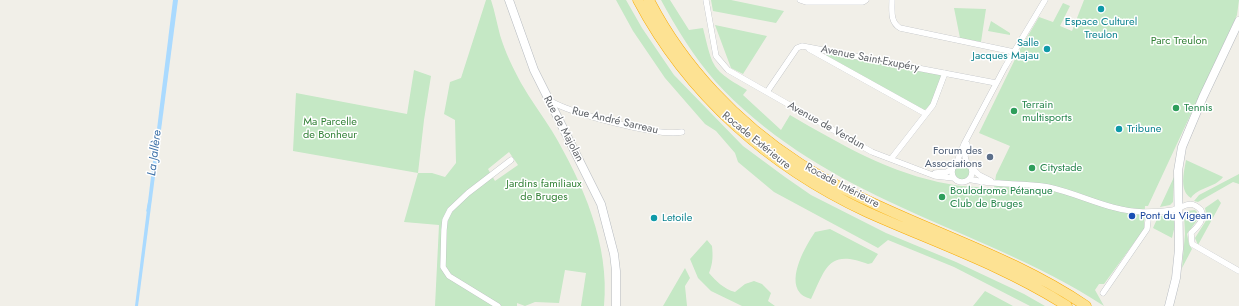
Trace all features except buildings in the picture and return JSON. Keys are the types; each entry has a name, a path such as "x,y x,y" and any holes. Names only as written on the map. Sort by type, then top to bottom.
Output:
{"highway":[{"name":"Rocade Extérieure","path":"638,0 666,47 702,94 745,135 779,162 842,200 999,270 1038,289 1067,306"},
{"name":"Rocade Intérieure","path":"649,0 676,44 700,75 731,110 798,163 872,202 1007,262 1057,288 1086,306"},
{"path":"655,0 676,44"}],"street":[{"name":"Rue de Majolan","path":"509,0 531,64 549,103 590,179 606,218 616,271 616,306"},
{"name":"Avenue de Verdun","path":"706,0 716,56 728,70 859,145 928,173 941,177 954,178"},
{"path":"803,1 863,2 866,0"},
{"path":"892,0 892,18 895,25 900,28 1014,52"},
{"path":"1045,0 996,83 955,165 952,172 954,178 963,181 969,179 980,182 1048,187 1112,208 1149,212 1179,208 1182,205 1198,207 1202,212 1202,220 1190,237 1194,246 1239,271"},
{"path":"1169,306 1178,262 1178,171 1185,140 1239,21"},
{"path":"805,46 926,114"},
{"name":"Avenue Saint-Exupéry","path":"767,92 797,48 805,46 996,83"},
{"path":"891,159 933,105 945,73"},
{"name":"Rue André Sarreau","path":"549,103 552,102 581,114 638,127 672,134 682,132"},
{"path":"969,138 965,157 972,173 969,179"},
{"path":"498,306 449,276 444,267 442,254 444,230 445,220 450,210 468,193 511,160"},
{"path":"955,165 962,162 969,165 979,175 995,182"},
{"name":"Avenue de Verdun","path":"928,173 942,173 955,165"},
{"path":"1103,292 1147,229 1149,212"}],"green space":[{"name":"Jardins familiaux de Bruges","path":"486,0 491,0 500,35 512,66 552,131 584,193 592,215 603,260 605,283 604,306 581,306 586,273 565,270 559,303 535,302 525,306 517,303 517,306 435,306 439,225 404,222 418,173 432,173 445,177 456,163 455,120 444,114 450,82 461,78","holes":["509,152 518,165 495,181 488,169"]},
{"path":"616,0 626,0 642,28 674,75 743,146 785,177 811,195 886,233 956,262 1024,294 1045,306 1030,306 954,267 888,240 878,248 774,192 738,162 735,153 716,131 705,124 665,78 633,31"},
{"name":"Parc Treulon","path":"661,0 670,0 689,30 703,28 709,52 715,66 726,77 747,90 743,95 781,130 790,115 866,157 907,173 954,185 994,188 996,175 1010,146 979,133 1019,51 1039,17 1053,22 1063,3 1070,6 1060,26 1072,31 1084,0 1239,0 1237,15 1148,206 1145,206 1144,229 1104,284 1099,284 1095,290 1104,306 1079,290 1026,263 890,202 842,178 796,150 754,118 715,81 686,42"},
{"path":"711,0 731,0 784,11 776,23 713,11"},
{"path":"954,8 986,9 981,42 960,38"},
{"path":"991,21 1010,33 1010,35 988,31"},
{"path":"715,25 767,36 743,74 731,68"},
{"path":"827,54 941,76 931,104 924,111 826,56"},
{"name":"Ma Parcelle de Bonheur","path":"414,70 431,76 418,173 293,151 296,93 407,114"},
{"path":"1186,160 1223,177 1220,181 1194,194 1191,198 1185,191 1183,181"},
{"path":"962,164 969,169 970,172 965,179 962,180 955,175 954,172 959,165"},
{"path":"1239,174 1239,184 1233,182 1198,202 1194,201 1199,195"},
{"path":"1174,177 1173,202 1170,205 1160,207"},
{"path":"1218,199 1221,203 1198,245 1195,238 1207,219 1205,208"},
{"path":"1195,210 1197,212 1198,219 1187,234 1189,244 1192,249 1182,268 1185,234 1184,214 1187,211"},
{"path":"1167,215 1173,217 1175,225 1172,238 1153,228 1158,217"},
{"path":"830,229 878,254 872,263 868,264 855,260 844,259 836,260 830,264 825,270 811,299 801,294 797,287 796,279 799,262 815,232"},
{"path":"707,240 712,246 713,256 709,273 714,279 724,287 735,292 745,284 754,281 762,284 771,293 768,301 775,306 742,306 711,291 698,278 690,259"},
{"path":"685,268 690,278 685,286 687,306 663,306"},
{"path":"985,291 1013,306 973,306"}],"water":[{"path":"173,0 178,0 138,306 135,306"}],"waterway":[{"name":"La Jallère","path":"147,211 149,201"}],"place":[{"name":"Espace Culturel Treulon","path":"1101,9"},
{"name":"Salle Jacques Majau","path":"1047,49"},
{"name":"Tennis","path":"1176,108"},
{"name":"Terrain multisports","path":"1014,111"},
{"name":"Tribune","path":"1119,129"},
{"name":"Forum des Associations","path":"990,157"},
{"name":"Citystade","path":"1032,168"},
{"name":"Boulodrome Pétanque Club de Bruges","path":"942,197"},
{"name":"Pont du Vigean","path":"1132,216"},
{"name":"Letoile","path":"654,218"}]}
